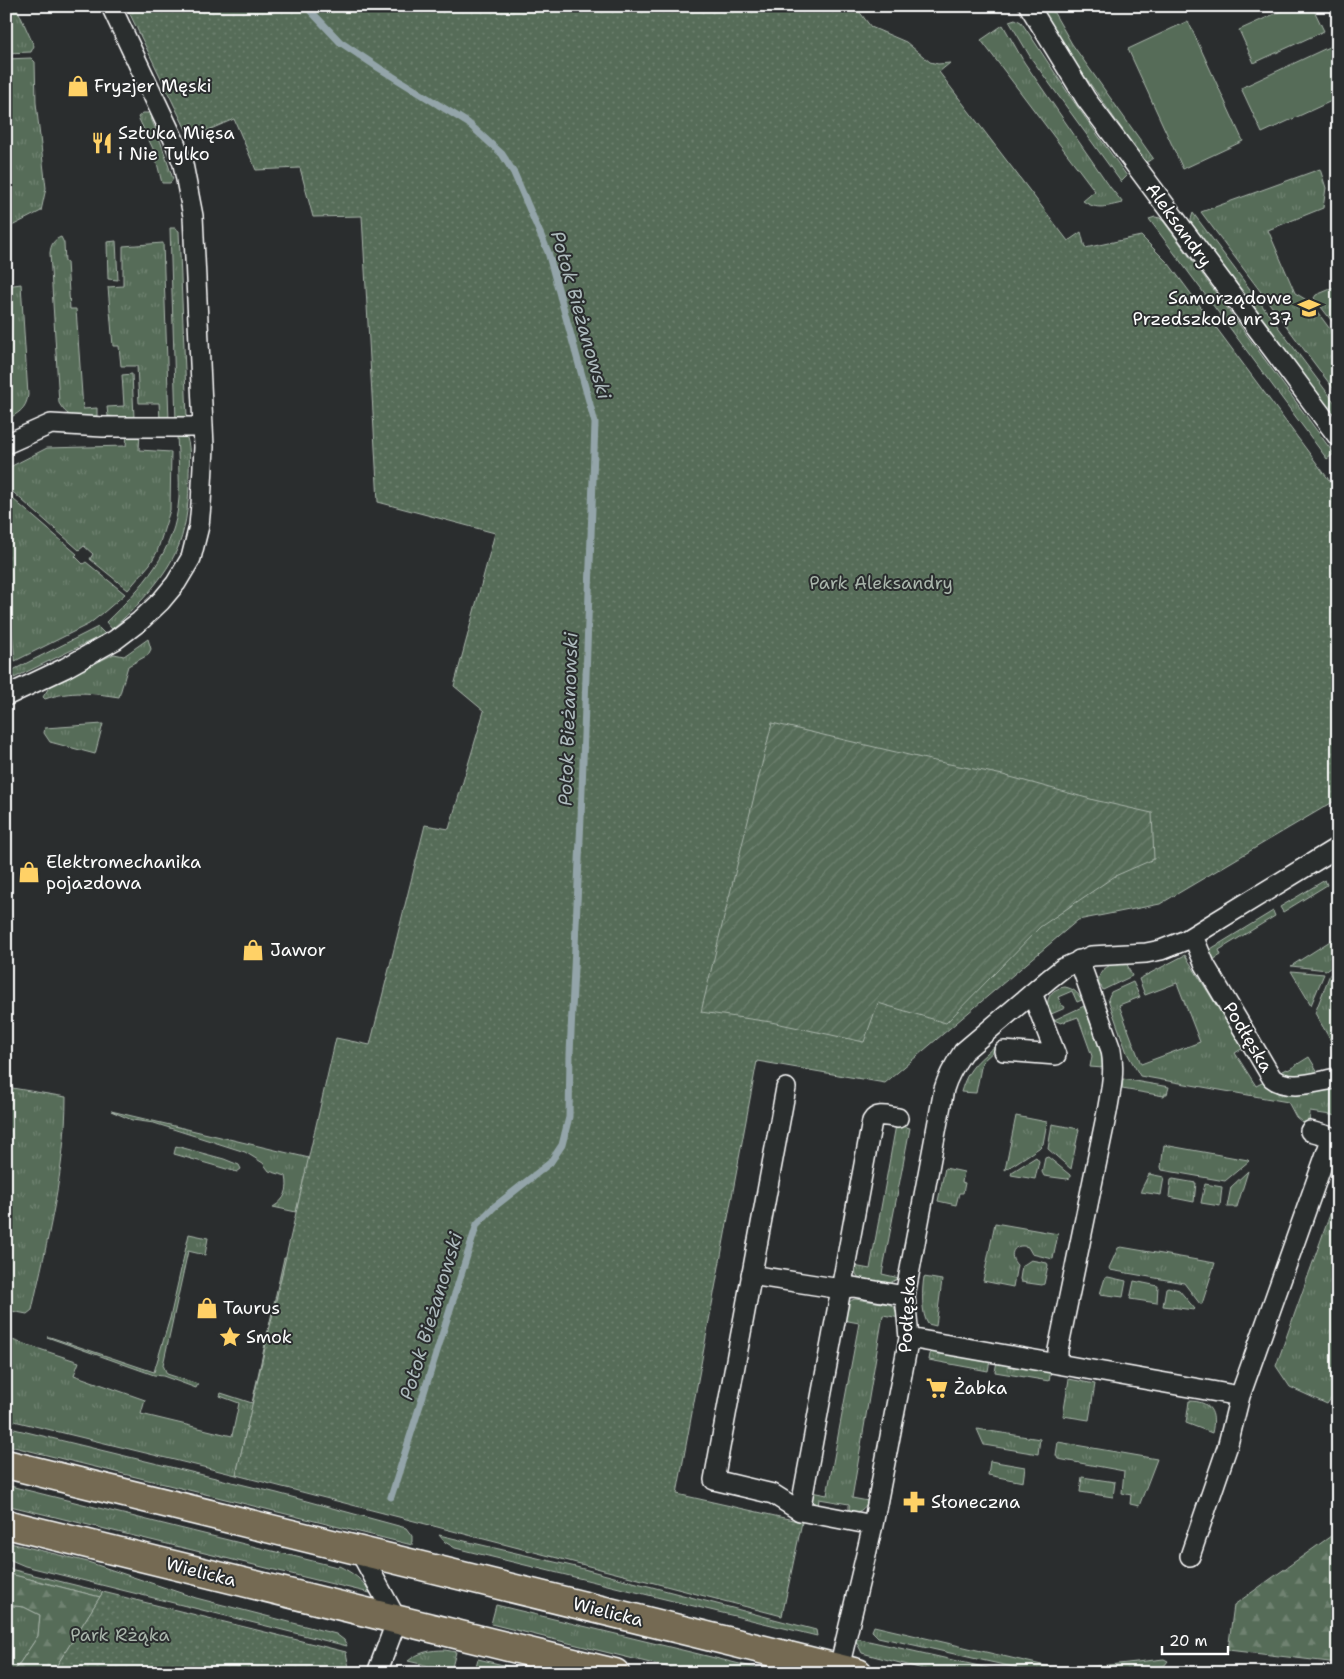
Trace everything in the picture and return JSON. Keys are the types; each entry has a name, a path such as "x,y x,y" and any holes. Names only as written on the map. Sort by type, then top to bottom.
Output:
{"main road":[{"name":"Wielicka","path":"6,1464 848,1670"},
{"name":"Wielicka","path":"6,1524 615,1673"}],"street":[{"path":"6,696 65,668 115,640 140,621 176,583 191,558 199,526 204,447 193,216 183,164 174,140 111,6"},
{"name":"Aleksandry","path":"1029,6 1086,99 1338,437"},
{"path":"6,444 51,424 103,427 203,427"},
{"name":"Podłęska","path":"848,1670 873,1524 909,1338 905,1296 944,1089 948,1077 963,1052 1063,968 1091,956 1146,953 1161,950 1193,936 1338,847"},
{"name":"Podłęska","path":"1193,936 1205,965 1276,1082 1286,1085 1338,1078"},
{"path":"1058,1364 1058,1350 1110,1097 1114,1065 1111,1050 1079,960"},
{"path":"1004,1051 1056,1055 1032,994"},
{"path":"786,1088 714,1480 773,1494 800,1511 873,1524"},
{"path":"800,1511 872,1121 878,1115 898,1118"},
{"path":"1190,1556 1227,1448 1240,1396 1332,1136 1310,1131"},
{"path":"751,1274 841,1289 853,1287 905,1296"},
{"path":"909,1338 1240,1396"},
{"path":"359,1550 397,1620 377,1673"}],"green space":[{"path":"6,6 16,6 34,46 31,52 6,53"},
{"name":"Park Aleksandry","path":"126,6 855,6 871,27 906,42 930,62 938,64 950,63 939,72 1068,241 1081,232 1085,248 1141,236 1169,264 1338,492 1338,799 1160,904 1078,920 885,1083 757,1061 677,1494 802,1522 782,1616 236,1475 336,1038 370,1045 425,825 449,829 484,711 454,686 495,533 378,502 362,216 313,217 300,168 256,170 234,119 190,138"},
{"path":"1040,6 1050,6 1072,44 1153,158 1146,163 1064,47"},
{"path":"1292,6 1312,6 1324,31 1254,63 1239,30"},
{"path":"1015,19 1021,22 1072,99 1127,176 1121,182 1031,58 1009,21"},
{"path":"1188,21 1243,141 1183,169 1128,49"},
{"path":"1003,25 1024,62 1123,203 1098,207 1083,201 1095,191 981,40"},
{"path":"1331,46 1338,60 1338,98 1262,133 1241,88"},
{"path":"31,58 35,62 36,103 46,188 41,211 6,229 6,59"},
{"path":"143,113 149,113 161,143 173,179 170,183 162,183 154,151 138,117"},
{"path":"1320,169 1326,188 1323,208 1268,230 1295,293 1310,302 1338,340 1338,395 1201,212"},
{"path":"1193,213 1338,407 1338,421 1191,226"},
{"path":"1160,218 1164,222 1334,454 1327,459 1149,219"},
{"path":"170,228 175,228 179,231 187,417 180,422 176,422"},
{"path":"61,237 64,243 65,262 67,262 70,309 76,309 83,409 97,408 97,416 75,417 67,413 59,403 50,253 53,243"},
{"path":"116,241 118,280 108,279 107,242"},
{"path":"163,243 169,421 160,420 159,403 139,403 137,366 121,366 119,346 113,346 108,287 123,286 123,246"},
{"path":"21,284 28,395 23,408 6,420 6,286"},
{"path":"1338,286 1338,329 1314,298 1316,295"},
{"path":"132,374 134,418 108,416 107,407 124,406 122,375"},
{"path":"127,433 140,433 139,450 171,452 170,510 157,552 150,564 128,590 90,559 93,554 84,546 79,550 6,486 6,469 47,448 126,446"},
{"path":"177,436 187,438 190,457 187,511 179,545 159,580 132,611 112,629 106,622 155,567 171,536 179,498"},
{"path":"6,493 77,554 75,556 83,564 86,562 125,594 89,624 15,661 6,573"},
{"path":"98,627 105,634 14,678 13,670"},
{"path":"148,639 151,649 148,655 128,666 119,697 82,693 64,694 45,699 43,697 50,686 114,654 124,656"},
{"path":"772,723 1003,775 1094,800 1152,813 1154,859 1115,876 1040,927 946,1023 878,1003 864,1042 771,1022 701,1012"},
{"path":"103,724 95,754 50,742 44,733 45,728"},
{"path":"1325,880 1327,885 1283,912 1280,907"},
{"path":"1273,911 1275,916 1219,950 1221,955 1211,961 1209,950"},
{"path":"1338,936 1338,963 1327,970 1291,966"},
{"path":"1185,955 1243,1048 1235,1053 1256,1086 1264,1082 1274,1091 1297,1094 1338,1087 1338,1116 1310,1112 1309,1128 1296,1117 1288,1102 1140,1076 1127,1053 1108,999 1111,992 1133,982 1140,997 1119,1005 1141,1064 1200,1042 1177,983 1145,995 1139,979"},
{"path":"1113,964 1127,964 1132,976 1103,990 1099,986 1100,975 1106,967"},
{"path":"1338,969 1338,1047 1335,1048 1315,1013 1330,974"},
{"path":"1291,971 1324,974 1311,1005"},
{"path":"1065,987 1075,991 1082,1000 1077,1002 1072,991 1058,997 1065,1008 1049,1015 1048,1000 1050,996 1055,990"},
{"path":"1084,1006 1101,1053 1103,1068 1090,1067 1092,1056 1078,1017 1061,1023 1054,1020"},
{"path":"995,1046 997,1048 982,1062 976,1093 961,1092 970,1071"},
{"path":"1309,1057 1318,1072 1296,1076 1279,1073 1288,1070"},
{"path":"1123,1079 1169,1087 1167,1094 1164,1096 1122,1089"},
{"path":"6,1087 66,1097 63,1151 55,1204 32,1310 27,1314 6,1310"},
{"path":"111,1111 309,1158 296,1212 273,1207 281,1201 285,1194 287,1186 286,1176 269,1171 263,1163 245,1152 154,1123 132,1120"},
{"path":"1016,1116 1047,1122 1043,1144 1005,1170"},
{"path":"1052,1124 1079,1129 1071,1169 1048,1149"},
{"path":"896,1125 910,1128 882,1274 899,1278 890,1283 859,1278 854,1266 870,1269"},
{"path":"1164,1145 1249,1161 1225,1181 1162,1170"},
{"path":"176,1146 224,1159 239,1165 241,1169 237,1172 174,1154"},
{"path":"1036,1157 1039,1161 1035,1179 1011,1175 1012,1172"},
{"path":"1048,1157 1070,1175 1070,1178 1044,1176 1042,1172 1045,1158"},
{"path":"945,1168 964,1172 962,1182 965,1183 963,1193 959,1193 956,1205 938,1201"},
{"path":"1248,1171 1237,1207 1227,1207 1231,1187"},
{"path":"1149,1174 1164,1177 1161,1195 1141,1192"},
{"path":"1171,1180 1196,1183 1194,1202 1169,1197"},
{"path":"1205,1184 1222,1187 1220,1206 1201,1203"},
{"path":"1338,1192 1338,1395 1332,1397 1327,1404 1290,1387 1276,1366"},
{"path":"995,1223 1058,1234 1053,1259 1032,1254 1028,1247 1019,1246 1012,1254 1017,1265 1013,1287 983,1281"},
{"path":"189,1234 208,1238 205,1255 188,1251 163,1365 167,1374 198,1384 196,1388 47,1337 154,1372 170,1318"},
{"path":"1118,1248 1215,1263 1202,1304 1200,1304 1184,1283 1110,1270 1109,1268"},
{"path":"284,1258 286,1258 236,1475 6,1419 6,1338 79,1362 74,1375 145,1400 141,1414 232,1436 239,1403 220,1396 221,1393 252,1403"},
{"path":"1031,1260 1047,1263 1048,1265 1044,1284 1042,1285 1021,1282 1022,1266"},
{"path":"924,1277 942,1280 936,1326 928,1324 924,1314"},
{"path":"1105,1278 1126,1281 1123,1297 1100,1294"},
{"path":"1134,1281 1158,1286 1157,1303 1130,1299"},
{"path":"1166,1288 1179,1290 1195,1309 1163,1306"},
{"path":"855,1299 889,1304 894,1307 900,1318 883,1315 852,1498 868,1501 861,1510 849,1512 849,1504 819,1499 818,1506 813,1502 811,1492 827,1495 859,1323 843,1320 847,1304"},
{"path":"931,1349 990,1360 988,1371 929,1360"},
{"path":"997,1361 1051,1370 1049,1381 995,1372"},
{"path":"1069,1379 1095,1384 1089,1420 1063,1416"},
{"path":"1189,1401 1202,1403 1210,1409 1213,1419 1212,1433 1186,1423"},
{"path":"6,1427 277,1493 406,1528 412,1536 412,1545 6,1445"},
{"path":"977,1429 1040,1439 1038,1454 984,1445"},
{"path":"1058,1442 1157,1459 1139,1506 1130,1504 1131,1495 1122,1493 1124,1471 1058,1459 1056,1455"},
{"path":"990,1461 1025,1467 1023,1482 988,1475"},
{"path":"1082,1477 1115,1482 1113,1497 1080,1492"},
{"path":"6,1485 339,1566 361,1580 370,1593 6,1505"},
{"path":"1338,1531 1338,1663 1228,1650 1234,1605"},
{"path":"439,1535 576,1567 816,1630 817,1636 455,1548 445,1542"},
{"path":"6,1542 88,1562 196,1598 336,1634 344,1640 347,1646 25,1566 6,1558"},
{"path":"6,1568 103,1592 100,1597 6,1573"},
{"path":"6,1573 100,1597 52,1673 13,1673 38,1636 40,1615 24,1607 6,1605"},
{"name":"Park Rżąka","path":"103,1592 346,1652 350,1673 52,1673"},
{"path":"6,1605 24,1607 40,1615 38,1636 13,1673 6,1673"},
{"path":"496,1605 777,1673 691,1673 491,1624"},
{"path":"874,1626 1063,1670 1164,1659 1168,1661 1164,1666 1086,1673 1040,1673 878,1637 872,1631"},
{"path":"855,1639 1010,1673 938,1673 862,1653"},
{"path":"445,1650 456,1652 451,1671 408,1661 416,1655 425,1652"},
{"path":"478,1659 537,1673 474,1673"}],"waterway":[{"name":"Potok Bieżanowski","path":"306,6 340,42 468,123 502,154 514,173 548,252 595,423 569,1117 562,1145 550,1163 494,1207 477,1224 391,1497"}],"place":[{"name":"Fryzjer Męski","path":"78,86"},
{"name":"Sztuka Mięsa i Nie Tylko","path":"102,143"},
{"name":"Samorządowe Przedszkole nr 37","path":"1309,308"},
{"name":"Elektromechanika pojazdowa","path":"29,872"},
{"name":"Jawor","path":"253,950"},
{"name":"Taurus","path":"207,1308"},
{"name":"Smok","path":"230,1337"},
{"name":"Żabka","path":"937,1388"},
{"name":"Słoneczna","path":"914,1502"}]}
